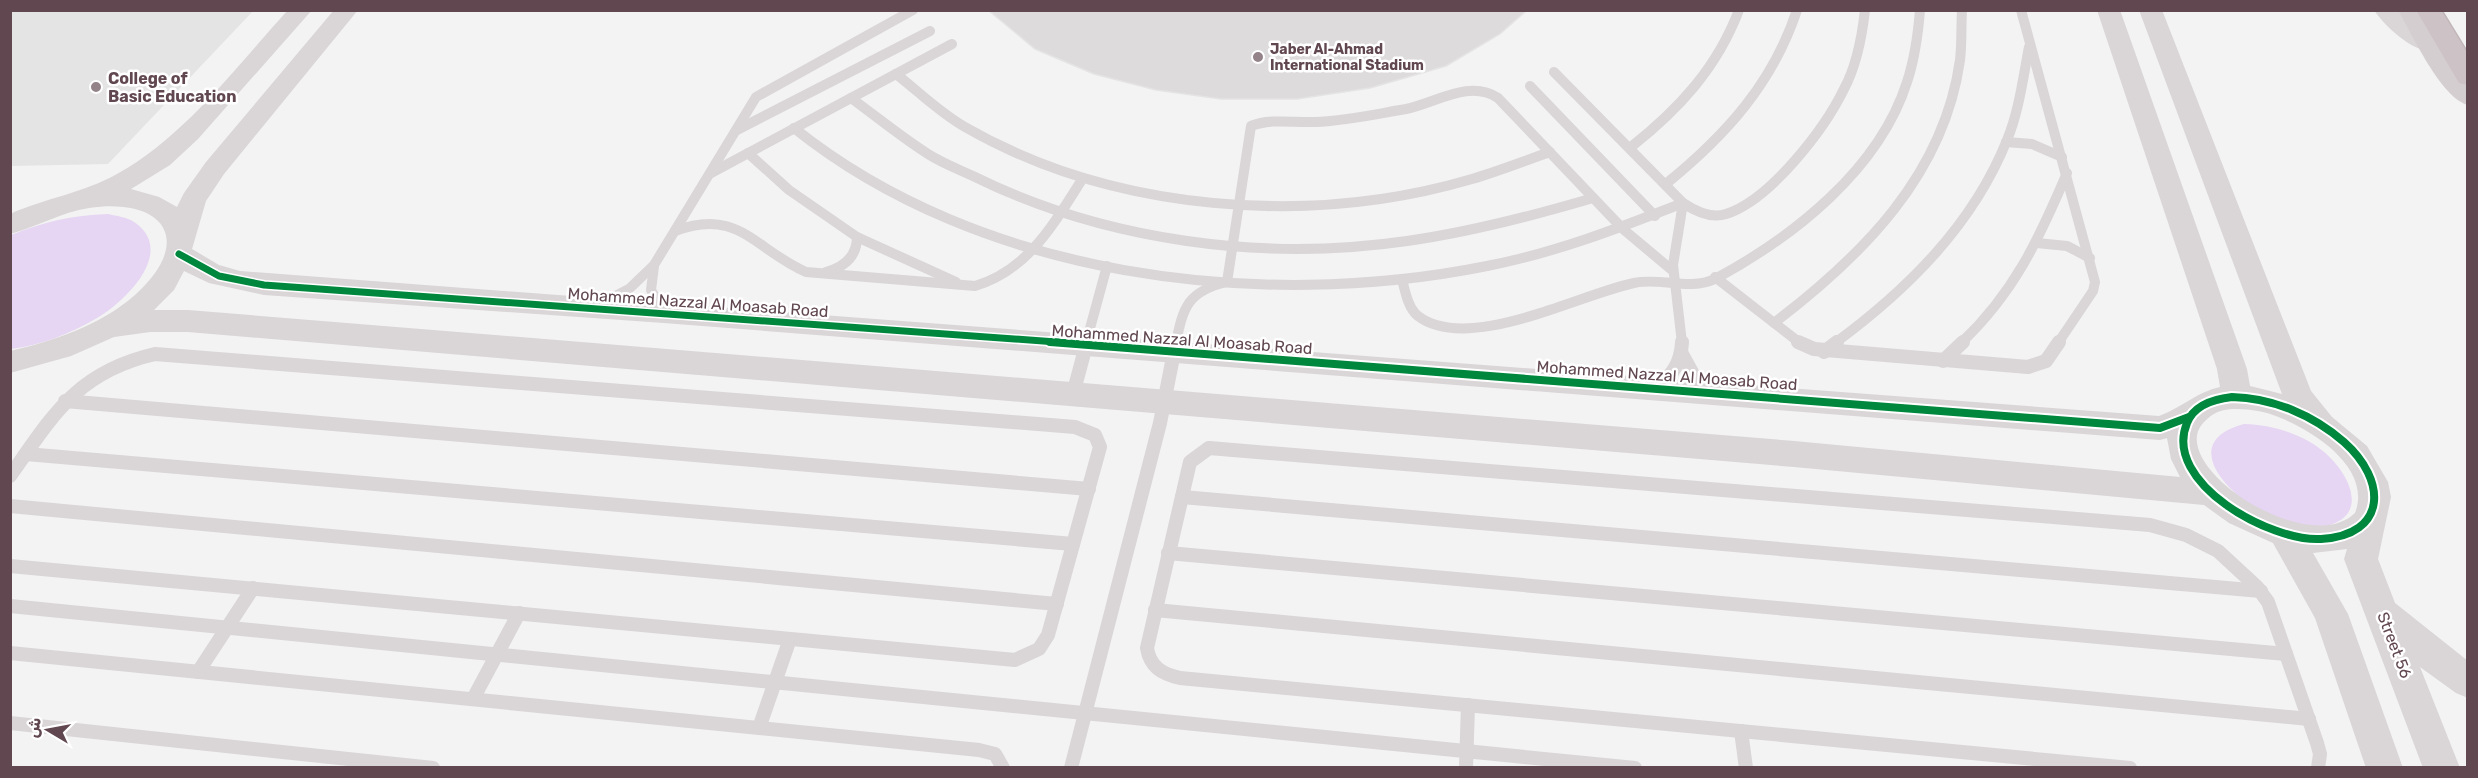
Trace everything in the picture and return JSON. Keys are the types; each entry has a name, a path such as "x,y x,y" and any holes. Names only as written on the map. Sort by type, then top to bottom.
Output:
{"highway":[{"path":"2428,10 2468,77"}],"main road":[{"path":"2409,10 2431,46 2468,96"}],"street":[{"path":"18,220 75,202 124,182 161,159 189,133 301,10"},
{"path":"10,362 40,357 78,344 113,326 144,303 167,278 193,199 215,168 347,10"},
{"path":"2108,10 2232,369 2237,397"},
{"path":"2150,10 2298,397 2323,426 2363,463 2373,484 2376,503 2370,520 2356,532 2337,538 2313,539 2285,534 2258,524 2233,510 2212,493 2190,465 2182,438 2189,416 2208,402 2237,397 2265,401 2295,410 2323,426"},
{"path":"2385,10 2407,30 2431,46"},
{"path":"75,202 107,198 135,199 157,206 173,218 180,244"},
{"name":"Mohammed Nazzal Al Moasab Road","path":"180,244 197,267 223,280 264,285 664,312 2160,428 2189,416"},
{"path":"113,326 150,321 188,321 1783,453 2212,493"},
{"path":"10,387 40,357"},
{"name":"Street 56","path":"2370,520 2361,559 2442,768"},
{"path":"2285,534 2331,614 2385,768"},
{"path":"2381,609 2428,652 2468,682"}],"lane":[{"path":"592,307 629,289 654,265 756,98 764,91 913,10"},
{"path":"1631,147 1666,119 1695,89 1727,42 1739,10"},
{"path":"1667,183 1714,143 1753,100 1780,56 1797,10"},
{"path":"1554,72 1667,183 1683,203 1706,214 1729,213 1767,186 1799,154 1824,122 1844,90 1857,56 1865,10"},
{"path":"1402,279 1409,303 1420,317 1439,327 1460,329 1552,309 1640,281 1675,276 1702,283 1715,278 1747,260 1804,221 1828,201 1867,158 1895,113 1905,91 1918,46 1920,10"},
{"path":"1774,323 1826,283 1862,249 1892,215 1917,180 1936,145 1954,93 1960,58 1962,10"},
{"path":"1715,278 1802,345 1824,352 2028,367 2042,365 2093,291 2094,274 2021,10"},
{"path":"735,131 930,31"},
{"path":"1824,352 1877,312 1934,256 1977,199 2006,142 2018,104 2030,42"},
{"path":"710,173 952,44"},
{"path":"896,74 936,109 979,136 1017,155 1083,178 1150,194 1241,204 1329,204 1398,196 1463,183 1550,152"},
{"path":"1530,86 1655,216"},
{"path":"1227,282 1235,245 1250,129 1257,123 1316,122 1367,116 1478,89 1498,98 1623,229 1675,276"},
{"path":"851,98 906,142 939,162 1006,193 1060,212 1145,233 1235,245 1321,248 1405,242 1523,221 1593,198"},
{"path":"794,128 830,157 873,184 921,208 974,230 1032,249 1107,266 1227,282 1344,284 1481,268 1544,254 1623,229 1683,203"},
{"path":"2006,142 2032,144 2062,158"},
{"path":"748,153 789,190 858,237 966,286"},
{"path":"1943,361 1998,304 2037,243 2067,173"},
{"path":"675,231 708,220 728,223 793,267 819,274 966,286 985,284 1002,278 1032,249 1083,178"},
{"path":"1683,203 1675,276 1682,354 1692,374 1712,392"},
{"path":"819,274 841,267 849,260 858,245 858,237"},
{"path":"2037,243 2061,244 2090,258"},
{"path":"654,265 651,290 664,312"},
{"path":"1073,394 1084,345 1107,266"},
{"path":"1071,768 1164,403 1186,305 1199,292 1227,282"},
{"path":"10,476 75,389 105,369 139,357 170,354 1075,427 1095,435 1100,447 1044,643 1032,655 1015,660 10,566"},
{"path":"1656,388 1675,374 1682,354"},
{"path":"65,401 1089,489"},
{"path":"2130,768 2026,763 1741,731 1169,676 1160,672 1148,657 1147,648 1190,462 1201,452 1217,447 2150,525 2190,535 2209,544 2244,570 2261,591 2268,602 2320,754 2318,768"},
{"path":"26,454 1073,544"},
{"path":"1182,497 2261,591"},
{"path":"10,506 1057,604"},
{"path":"1168,553 2286,654"},
{"path":"198,672 253,588"},
{"path":"10,606 1635,768"},
{"path":"1155,610 2308,720"},
{"path":"473,699 519,613"},
{"path":"759,728 790,639"},
{"path":"10,653 987,751 1000,759 1003,768"},
{"path":"1466,768 1468,705"},
{"path":"10,723 433,768"},
{"path":"1741,731 1746,768"}],"shaded area":[{"name":"College of Basic Education","path":"10,11 253,11 108,164 11,166"},
{"path":"108,214 131,220 146,234 150,247 149,261 133,288 109,310 76,329 33,345 11,349 11,235 58,220"},
{"path":"2244,424 2286,431 2324,451 2336,463 2351,491 2351,504 2346,515 2334,523 2314,528 2294,526 2271,517 2248,503 2228,486 2215,468 2211,451 2220,435"}],"building":[{"name":"Jaber Al-Ahmad International Stadium","path":"988,10 1527,10 1500,34 1446,66 1370,88 1297,99 1221,99 1156,90 1094,74 1035,49"}],"cycle path":[{"path":"179,254 219,276 264,285 664,312 2160,428 2187,418 2190,416 2203,405 2208,402 2245,397 2271,402 2295,411 2318,423 2344,443 2366,468 2372,482 2375,497 2370,518 2358,530 2348,535 2316,539 2292,535 2240,514 2217,498 2199,480 2186,459 2182,438 2184,430 2188,419 2189,416"}],"place":[{"name":"Jaber Al-Ahmad International Stadium","path":"1258,57"},
{"name":"College of Basic Education","path":"96,87"}]}
